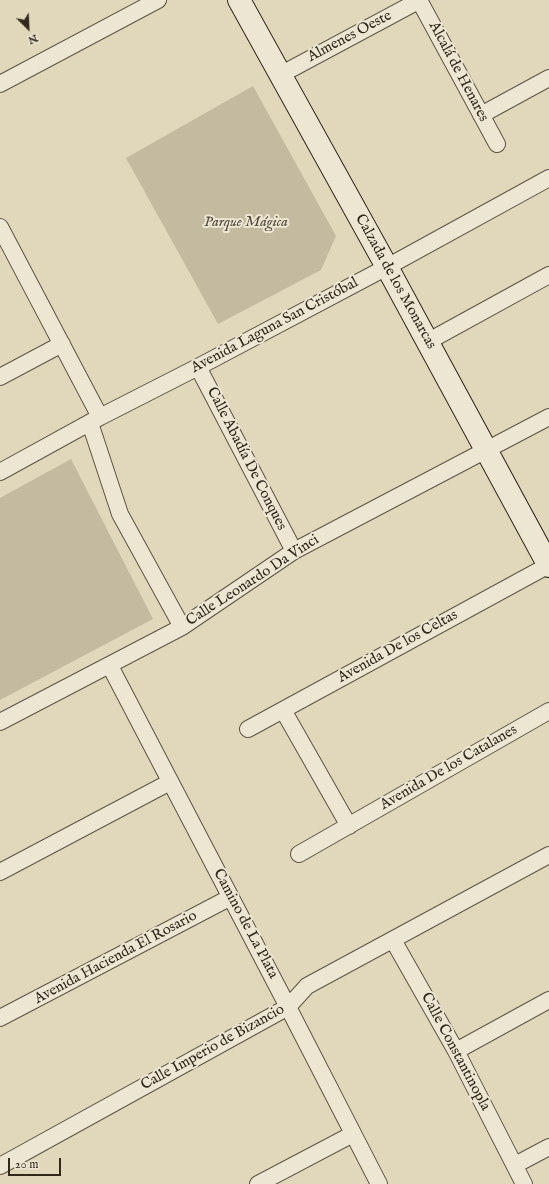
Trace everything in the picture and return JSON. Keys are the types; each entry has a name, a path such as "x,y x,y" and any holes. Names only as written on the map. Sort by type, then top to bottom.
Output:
{"street":[{"path":"0,84 158,0"},
{"name":"Calzada de los Monarcas","path":"239,0 387,267 549,565"},
{"name":"Almenes Oeste","path":"280,75 420,0"},
{"name":"Alcalá de Henares","path":"420,0 497,144"},
{"path":"481,114 549,78"},
{"name":"Avenida Laguna San Cristóbal","path":"0,472 95,420 387,267 549,178"},
{"path":"0,227 62,344 95,420 120,514 182,627"},
{"path":"428,342 548,279"},
{"path":"0,377 62,344"},
{"name":"Calle Abadía De Conques","path":"198,367 294,551"},
{"name":"Calle Leonardo Da Vinci","path":"0,722 110,666 182,627 294,551 549,417"},
{"name":"Avenida De los Celtas","path":"248,729 549,565"},
{"name":"Camino de La Plata","path":"110,666 379,1184"},
{"path":"283,710 349,826"},
{"name":"Avenida De los Catalanes","path":"299,854 549,711"},
{"path":"0,872 170,782"},
{"name":"Calle Imperio de Bizancio","path":"0,1166 288,1007 307,986 549,855"},
{"name":"Avenida Hacienda El Rosario","path":"0,1018 231,897"},
{"name":"Calle Constantinopla","path":"393,940 456,1051 524,1184"},
{"path":"456,1051 549,1000"},
{"path":"258,1184 353,1134"},
{"path":"515,1164 549,1147"}],"green space":[{"name":"Parque Mágica","path":"253,86 336,236 321,270 218,324 126,158"},
{"path":"71,459 153,619 0,700 0,498"}]}
